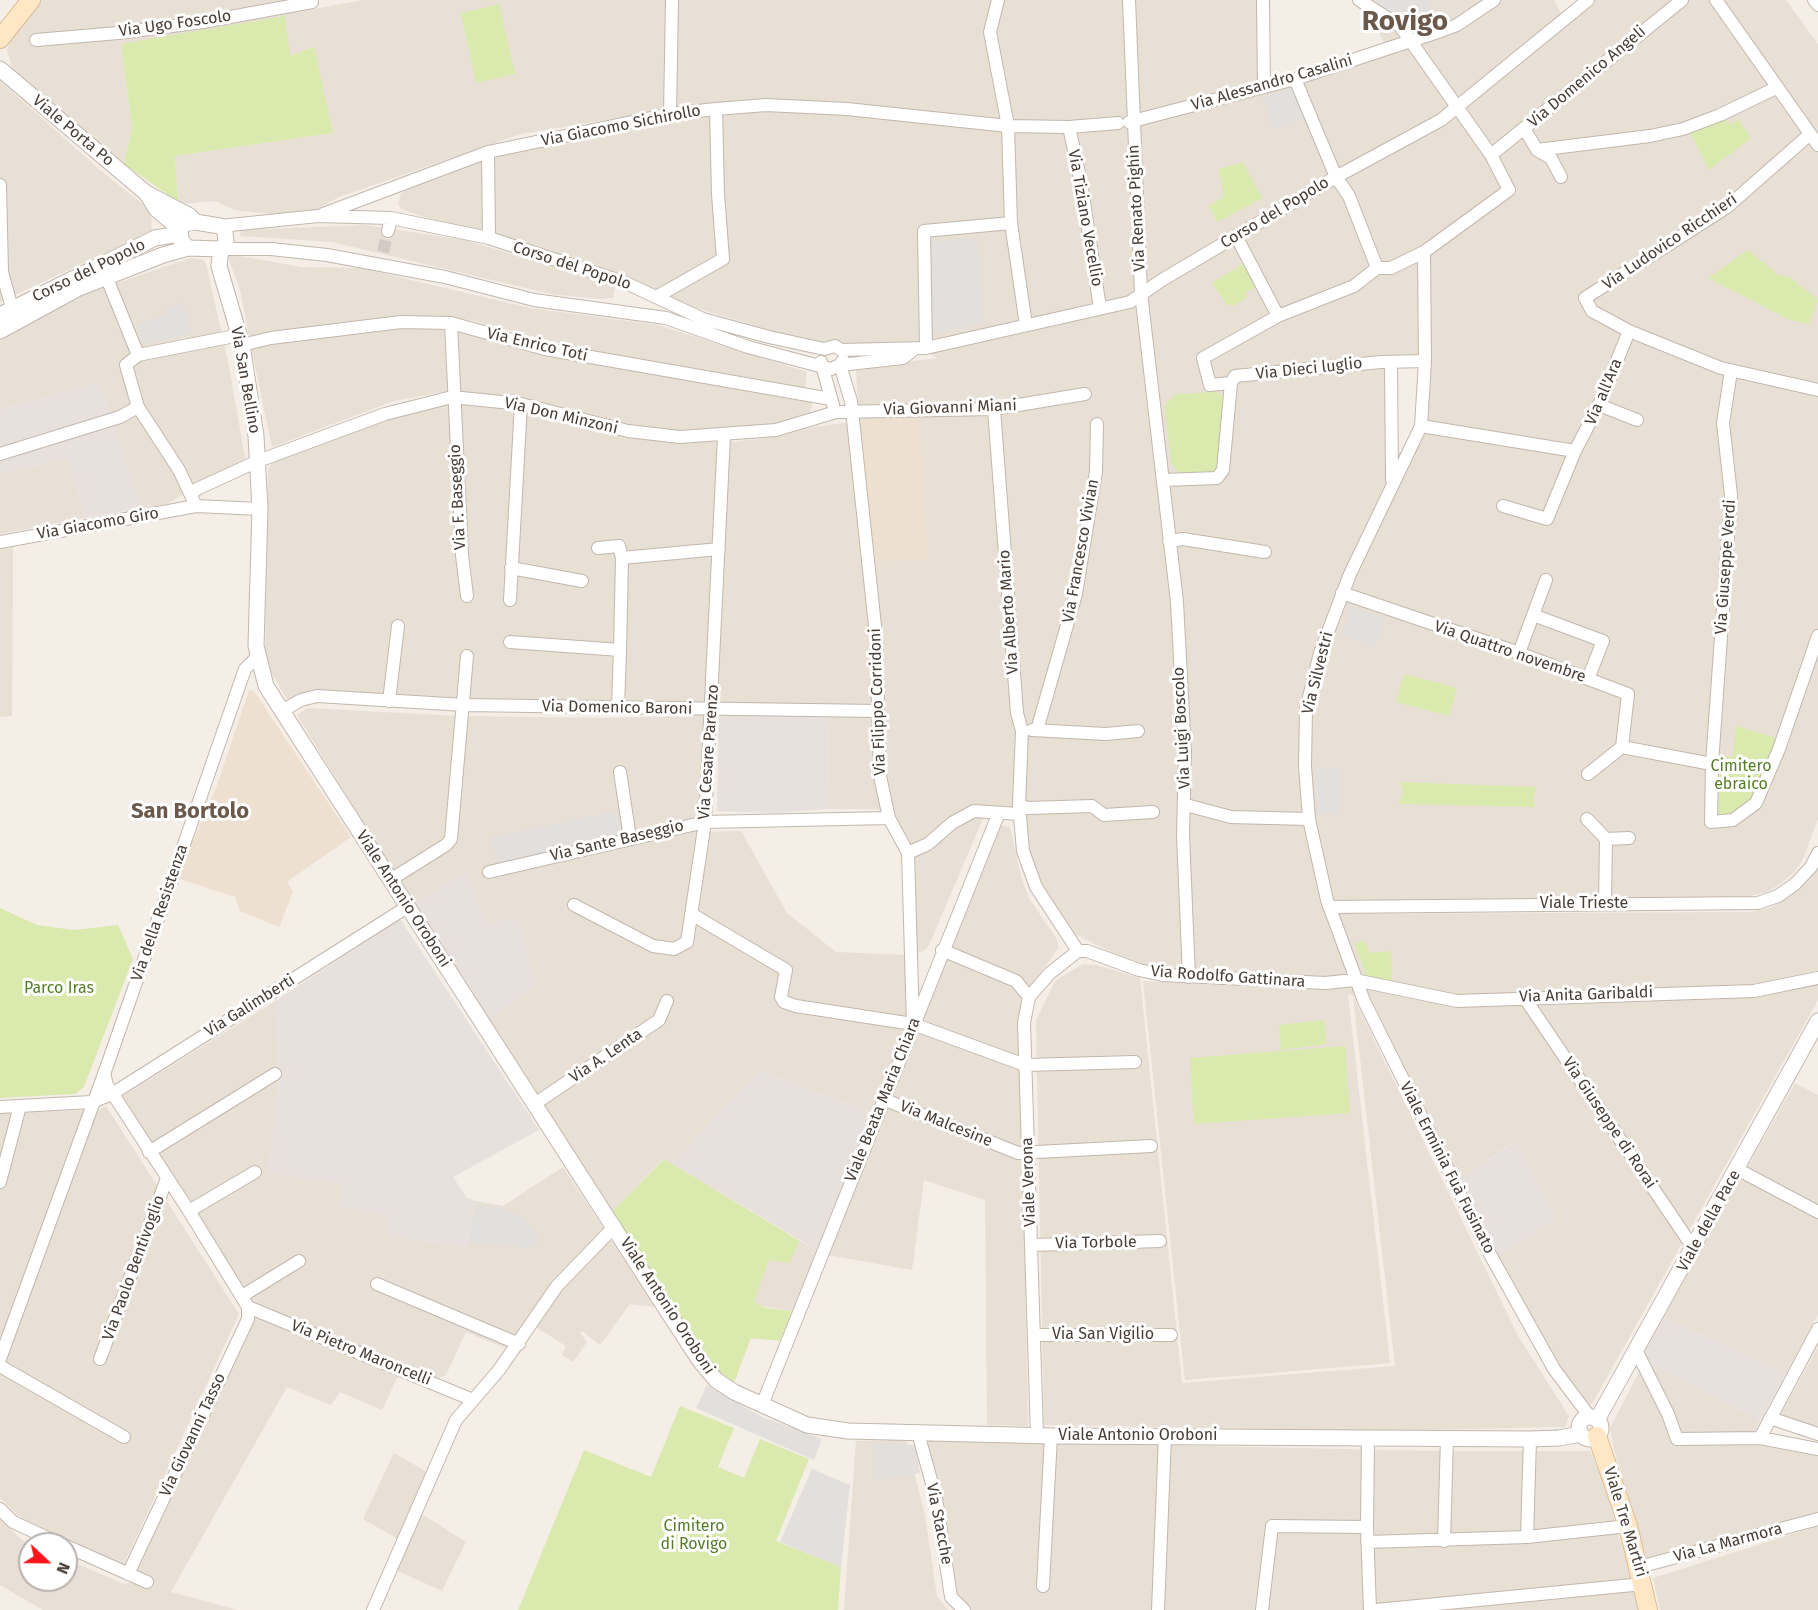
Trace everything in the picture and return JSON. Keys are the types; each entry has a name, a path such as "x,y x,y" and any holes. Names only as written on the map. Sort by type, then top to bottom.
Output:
{"main road":[{"path":"0,39 31,0"},
{"name":"Viale Tre Martiri","path":"1591,1427 1628,1526 1648,1610"}],"street":[{"path":"670,114 672,0"},
{"path":"998,0 990,32 1008,126 1011,223 1026,325"},
{"name":"Via Renato Pighin","path":"1129,0 1127,122 1141,293 1154,393"},
{"path":"1263,0 1264,87"},
{"name":"Via Alessandro Casalini","path":"1069,127 1127,122 1295,79 1457,25 1494,0"},
{"name":"Corso del Popolo","path":"104,271 188,248 271,249 381,258 534,300 666,318 748,347 823,364 831,369 840,365 903,358 920,349 1130,302 1141,293 1236,236 1336,177 1397,146 1456,108 1588,0"},
{"name":"Via Domenico Angeli","path":"1491,155 1525,130 1595,73 1620,48 1682,0"},
{"path":"1716,0 1818,145"},
{"path":"1814,0 1818,5"},
{"name":"Via Ugo Foscolo","path":"36,40 171,26 314,1"},
{"path":"1164,480 1217,478 1223,470 1231,383 1210,385 1203,358 1278,315 1354,286 1377,268 1391,268 1424,252 1509,190 1491,155 1400,26 1364,2"},
{"name":"Viale Porta Po","path":"0,69 147,193 190,216 195,222"},
{"path":"1295,79 1336,177 1348,196 1377,268"},
{"path":"1537,150 1650,136 1683,129 1720,115 1776,88"},
{"name":"Via Giacomo Sichirollo","path":"318,216 488,152 670,114 766,105 847,109 1008,126 1069,127"},
{"path":"656,297 723,259 718,194 716,109"},
{"name":"Via Tiziano Vecellio","path":"1069,127 1081,182 1100,308"},
{"path":"1525,130 1537,150 1551,158 1561,177"},
{"name":"Via Ludovico Ricchieri","path":"1629,331 1592,311 1585,298 1727,207 1809,135"},
{"path":"488,152 489,238"},
{"path":"0,185 2,272 10,315"},
{"name":"Viale Porta Po","path":"147,193 157,210 180,231 188,248"},
{"path":"155,238 160,223 157,210"},
{"name":"Corso del Popolo","path":"220,226 318,216 391,218 489,238 626,283 703,319 824,349 835,346 841,350 920,349"},
{"path":"388,231 391,218"},
{"path":"195,222 220,226 225,231 226,243 214,249"},
{"name":"Corso del Popolo","path":"0,331 10,315 104,271 155,238 180,231 184,225 195,222"},
{"path":"920,349 924,231 1011,223"},
{"path":"1236,236 1278,315"},
{"name":"Via San Bellino","path":"214,249 241,340 258,461"},
{"path":"1424,252 1425,361 1421,426 1500,441 1575,451"},
{"path":"104,271 138,355 126,365 138,407 179,470 194,500"},
{"name":"Via Enrico Toti","path":"138,355 241,340 401,322 451,323 545,349 831,399"},
{"name":"Via F. Baseggio","path":"451,323 462,555 467,596"},
{"path":"1629,331 1731,371 1818,390"},
{"name":"Via all'Ara","path":"1503,506 1546,519 1575,451 1599,405 1629,331"},
{"path":"824,349 820,358 836,412"},
{"path":"840,365 843,358 841,350"},
{"path":"1392,482 1390,362 1425,361"},
{"name":"Via Dieci luglio","path":"1231,383 1235,376 1390,362"},
{"name":"Via Filippo Corridoni","path":"840,365 851,401 850,411 876,635 880,776 889,818 908,853 913,1024"},
{"name":"Via Giuseppe Verdi","path":"1731,371 1723,423 1731,495 1712,764 1711,822 1733,820 1751,809 1764,787 1818,636"},
{"name":"Via Luigi Boscolo","path":"1154,393 1177,602 1186,805 1183,836 1190,977"},
{"name":"Via Giovanni Miani","path":"836,412 994,409 1085,394"},
{"name":"Via Don Minzoni","path":"258,461 385,414 453,397 521,404 628,431 680,437 724,436 776,430 836,412"},
{"path":"510,600 521,404"},
{"path":"1599,405 1636,420"},
{"path":"0,454 120,417 138,407"},
{"name":"Via Alberto Mario","path":"994,409 1017,713 1022,731 1019,809"},
{"name":"Via Francesco Vivian","path":"1037,730 1076,594 1096,471 1097,424"},
{"name":"Via Silvestri","path":"1329,907 1309,819 1305,765 1306,709 1320,653 1342,593 1392,482 1421,426"},
{"name":"Via Cesare Parenzo","path":"574,905 653,946 674,949 687,942 693,915 705,822 724,436"},
{"name":"Via Giacomo Giro","path":"194,500 197,489 258,461"},
{"name":"Viale Antonio Oroboni","path":"258,461 260,509 258,656 266,686 708,1372 735,1392 807,1425 824,1429 918,1433 1530,1439 1559,1438 1591,1427"},
{"name":"Via Giacomo Giro","path":"0,542 194,500 260,509"},
{"path":"1169,541 1183,539 1265,552"},
{"path":"598,548 620,546 622,558 618,708"},
{"path":"622,558 719,549"},
{"path":"511,568 582,582"},
{"path":"1519,653 1546,580"},
{"name":"Via Quattro novembre","path":"1342,593 1519,653 1628,694 1622,747"},
{"path":"1533,615 1603,641 1588,679"},
{"path":"389,701 398,626"},
{"path":"510,642 620,650"},
{"name":"Via della Resistenza","path":"0,1359 106,1068 245,669 258,656"},
{"path":"390,880 446,845 451,839 464,705 466,656"},
{"name":"Via Domenico Baroni","path":"282,711 301,700 317,696 464,705 878,711"},
{"path":"1022,731 1106,734 1138,730"},
{"path":"1588,774 1622,747 1712,764"},
{"path":"620,772 630,838"},
{"path":"1186,805 1231,818 1309,819"},
{"path":"908,853 928,844 952,823 974,812 998,814 1028,808 1092,806 1104,815 1154,812"},
{"path":"942,950 1016,981 1029,997 1050,973 1078,951 1036,887 1023,851 1019,809"},
{"name":"Viale Beata Maria Chiara","path":"762,1405 998,814"},
{"name":"Via Sante Baseggio","path":"489,872 705,822 889,818"},
{"path":"1587,819 1606,839 1605,904"},
{"path":"1606,839 1629,838"},
{"name":"Viale Trieste","path":"1329,907 1758,903 1778,896 1795,884 1810,867 1818,853"},
{"name":"Via Galimberti","path":"0,1107 92,1102 112,1094 407,907"},
{"name":"Viale Erminia Fuà Fusinato","path":"1329,907 1355,980 1491,1256 1554,1369 1591,1427"},
{"path":"693,915 786,970 781,997 784,1002 796,1006 913,1024 1025,1065 1135,1062"},
{"name":"Via Rodolfo Gattinara","path":"1078,951 1087,951 1139,970 1190,977 1325,982 1355,980"},
{"name":"Via Anita Garibaldi","path":"1355,980 1458,1001 1754,991 1818,978"},
{"name":"Viale Verona","path":"1029,997 1024,1023 1035,1335 1044,1436 1043,1586"},
{"name":"Via Giuseppe di Rorai","path":"1524,997 1694,1249"},
{"name":"Via A. Lenta","path":"536,1103 658,1020 667,1001"},
{"name":"Viale della Pace","path":"1591,1427 1637,1352 1818,1021"},
{"path":"106,1068 123,1086"},
{"path":"106,1068 112,1094 245,1301 299,1262"},
{"path":"149,1152 275,1074"},
{"name":"Via Malcesine","path":"883,1099 1018,1153 1151,1146"},
{"path":"0,1182 20,1106"},
{"path":"1737,1169 1818,1212"},
{"path":"189,1211 255,1172"},
{"name":"Via Paolo Bentivoglio","path":"100,1359 167,1178"},
{"path":"374,1610 456,1420 519,1344 556,1287 615,1226"},
{"name":"Via Torbole","path":"1032,1245 1160,1241"},
{"path":"377,1284 519,1344"},
{"name":"Via Pietro Maroncelli","path":"245,1301 474,1400"},
{"name":"Via Giovanni Tasso","path":"128,1574 248,1319 245,1301"},
{"path":"1760,1438 1818,1329"},
{"name":"Via San Vigilio","path":"1035,1335 1171,1335"},
{"path":"1637,1352 1668,1413 1677,1439 1760,1438 1818,1449"},
{"path":"0,1366 124,1437"},
{"path":"1770,1418 1818,1434"},
{"name":"Via Stacche","path":"918,1433 936,1498 951,1597 964,1610"},
{"path":"1158,1610 1164,1436"},
{"path":"1368,1438 1367,1542 1370,1610"},
{"path":"1444,1541 1447,1438"},
{"path":"1527,1537 1530,1439"},
{"path":"0,1509 13,1522 35,1532"},
{"name":"Via La Marmora","path":"1376,1610 1641,1576 1818,1519"},
{"path":"1262,1610 1272,1526 1367,1527"},
{"path":"1367,1542 1527,1537 1628,1526"},
{"path":"78,1551 147,1582"}],"shaded area":[{"path":"38,0 283,0 296,12 364,0 993,0 1002,118 1001,122 764,100 703,104 521,134 339,197 315,210 271,214 234,210 215,201 181,204 178,202 175,156 333,133 313,47 290,56 121,44 132,128 124,164 14,73 7,50 19,20"},
{"path":"1003,0 1260,0 1262,92 1387,50 1364,0 1554,0 1564,19 1593,0 1786,0 1818,44 1818,819 1803,859 1794,872 1780,884 1767,892 1749,896 1358,914 1750,912 1772,907 1789,897 1806,882 1818,864 1818,1000 1592,1404 1589,1404 1532,1328 1494,1259 1514,1141 1455,1183 1366,997 1348,995 1390,1363 1185,1380 1143,981 1291,989 1180,977 1111,952 1077,935 1068,928 1044,892 1028,845 1026,820 988,807 929,945 924,951 919,952 914,947 916,872 913,847 894,815 877,809 828,809 829,712 705,702 459,701 306,692 289,703 265,662 268,470 272,462 363,425 447,404 474,403 551,419 595,432 671,442 734,442 780,436 814,427 859,421 856,368 937,358 906,341 846,347 792,337 687,305 636,280 536,254 401,209 398,204 401,194 411,186 453,171 490,154 661,122 731,112 753,110 855,114 1006,128 995,35","holes":["1429,359 1411,456 1389,448 1386,366"]},
{"path":"1428,0 1435,27 1411,33 1373,4 1373,1"},
{"path":"0,81 100,170 146,207 151,217 152,231 0,302"},
{"path":"1292,87 1305,119 1273,129 1262,98"},
{"path":"364,225 465,240 615,285 613,298 600,299 551,294 332,242 240,236 241,230"},
{"path":"977,238 983,322 931,334 929,242"},
{"path":"227,254 302,267 360,268 530,308 658,325 807,372 805,388 578,348 469,320 438,316 352,322 249,337 241,293"},
{"path":"190,258 204,260 207,268 229,366 245,458 167,504 142,508 99,382 0,410 0,337 91,292"},
{"path":"183,302 192,333 143,344 137,324 167,315 166,308"},
{"path":"419,326 476,335 586,363 813,400 809,418 758,429 705,432 636,427 523,399 442,392 394,401 272,447 251,347 339,330"},
{"path":"99,382 142,508 85,518 68,458 0,474 0,410"},
{"path":"919,416 928,559 873,562 859,421"},
{"path":"68,458 85,518 0,534 0,474"},
{"path":"13,547 12,716 0,717 0,549"},
{"path":"1350,607 1385,618 1376,646 1341,635"},
{"path":"249,690 254,691 351,837 287,882 293,892 279,927 240,911 235,897 177,878 217,785"},
{"path":"308,708 458,716 608,718 705,715 698,825 706,832 741,831 787,913 836,952 907,955 908,1015 905,1033 872,1113 760,1071 672,1164 663,1159 613,1211 535,1107 482,1026 486,924 414,905 297,715"},
{"path":"719,712 829,712 828,809 777,813 717,811"},
{"path":"1316,768 1340,768 1339,814 1316,814"},
{"path":"617,811 622,837 498,866 492,837"},
{"path":"998,825 1010,827 1022,880 1030,900 1057,939 1058,948 1022,1000 1020,1010 1028,1426 987,1425 985,1200 924,1180 912,1270 828,1255"},
{"path":"466,871 486,923 518,919 536,985 482,1026 414,905"},
{"path":"400,919 539,1130 453,1177 467,1198 475,1201 467,1247 387,1236 389,1216 341,1208 343,1184 268,1173 278,1088 277,1000"},
{"path":"1083,964 1096,965 1140,978 1182,1383 1395,1366 1353,996 1518,1336 1569,1416 1565,1427 1365,1431 1044,1425 1036,1021 1055,981"},
{"path":"277,1000 278,1088 268,1173 344,1184 389,1216 387,1236 467,1247 475,1201 503,1206 563,1167 655,1307 630,1304 600,1345 582,1331 580,1333 587,1342 573,1362 562,1355 566,1346 536,1327 520,1354 466,1332 446,1375 425,1384 399,1374 382,1410 340,1392 331,1405 287,1387 171,1592 238,1610 43,1610 0,1585 0,1519 18,1536 18,1592 78,1592 78,1564 124,1584 132,1582 256,1313 120,1098"},
{"path":"760,1071 872,1113 817,1250 672,1164"},
{"path":"1795,1083 1818,1095 1818,1314 1786,1373 1663,1317"},
{"path":"106,1106 239,1314 123,1566 78,1547 78,1532 43,1532 31,1527 0,1498 0,1113 99,1110"},
{"path":"1515,1141 1557,1219 1494,1259 1455,1183"},
{"path":"476,1205 504,1209 523,1218 540,1240 531,1248 469,1242"},
{"path":"800,1241 817,1250 792,1311 755,1305 753,1302 769,1260 789,1263"},
{"path":"1663,1317 1786,1373 1760,1421 1651,1363 1643,1352"},
{"path":"1818,1347 1818,1426 1779,1418"},
{"path":"1651,1363 1760,1421 1753,1435 1756,1445 1818,1456 1818,1513 1648,1563 1614,1449 1610,1428 1639,1372"},
{"path":"707,1385 762,1417 822,1439 814,1460 696,1408"},
{"path":"906,1440 925,1515 937,1596 948,1610 844,1610 856,1441"},
{"path":"923,1440 1439,1451 1590,1451 1603,1480 1640,1610 972,1610 955,1595"},
{"path":"873,1444 915,1445 920,1473 874,1480"},
{"path":"394,1453 434,1476 420,1513 466,1542 442,1591 387,1566 401,1541 363,1519"},
{"path":"812,1469 850,1485 841,1567 780,1542"},
{"path":"1818,1526 1818,1610 1660,1610 1653,1578"}],"green space":[{"path":"499,4 515,74 476,83 461,13"},
{"path":"285,16 290,56 314,47 333,133 175,156 178,202 124,164 132,128 121,44"},
{"path":"1725,119 1732,125 1738,119 1751,138 1709,170 1690,132"},
{"path":"1243,162 1262,198 1218,222 1208,206 1224,197 1219,169"},
{"path":"1748,250 1778,275 1790,277 1818,300 1809,324 1790,320 1708,278"},
{"path":"1244,263 1258,285 1245,293 1247,297 1233,306 1231,304 1228,306 1212,283"},
{"path":"1214,392 1221,395 1223,400 1217,468 1213,472 1180,473 1171,463 1165,408 1167,402 1177,394"},
{"path":"1404,674 1457,688 1449,716 1396,702"},
{"name":"Cimitero ebraico","path":"1736,726 1777,738 1752,802 1731,816 1718,817 1721,756 1733,757"},
{"path":"1400,782 1536,787 1533,798 1535,807 1398,804 1403,794"},
{"name":"Parco Iras","path":"0,908 37,925 74,930 118,925 133,959 84,1087 75,1094 0,1098"},
{"path":"1364,940 1370,953 1391,951 1392,985 1370,980 1366,975 1355,944"},
{"path":"1324,1020 1326,1044 1281,1050 1279,1025"},
{"path":"1345,1046 1350,1113 1194,1124 1190,1058"},
{"path":"664,1159 800,1241 789,1263 769,1260 754,1302 765,1308 792,1311 780,1341 751,1338 734,1383 715,1368 704,1353 613,1211"},
{"name":"Cimitero di Rovigo","path":"680,1406 734,1428 718,1467 744,1478 760,1439 809,1459 776,1541 841,1567 838,1610 518,1610 584,1450 651,1477"}],"tunnel":[{"path":"383,252 388,231"}],"district":[{"name":"Rovigo","path":"1405,22"},
{"name":"San Bortolo","path":"190,812"}]}
